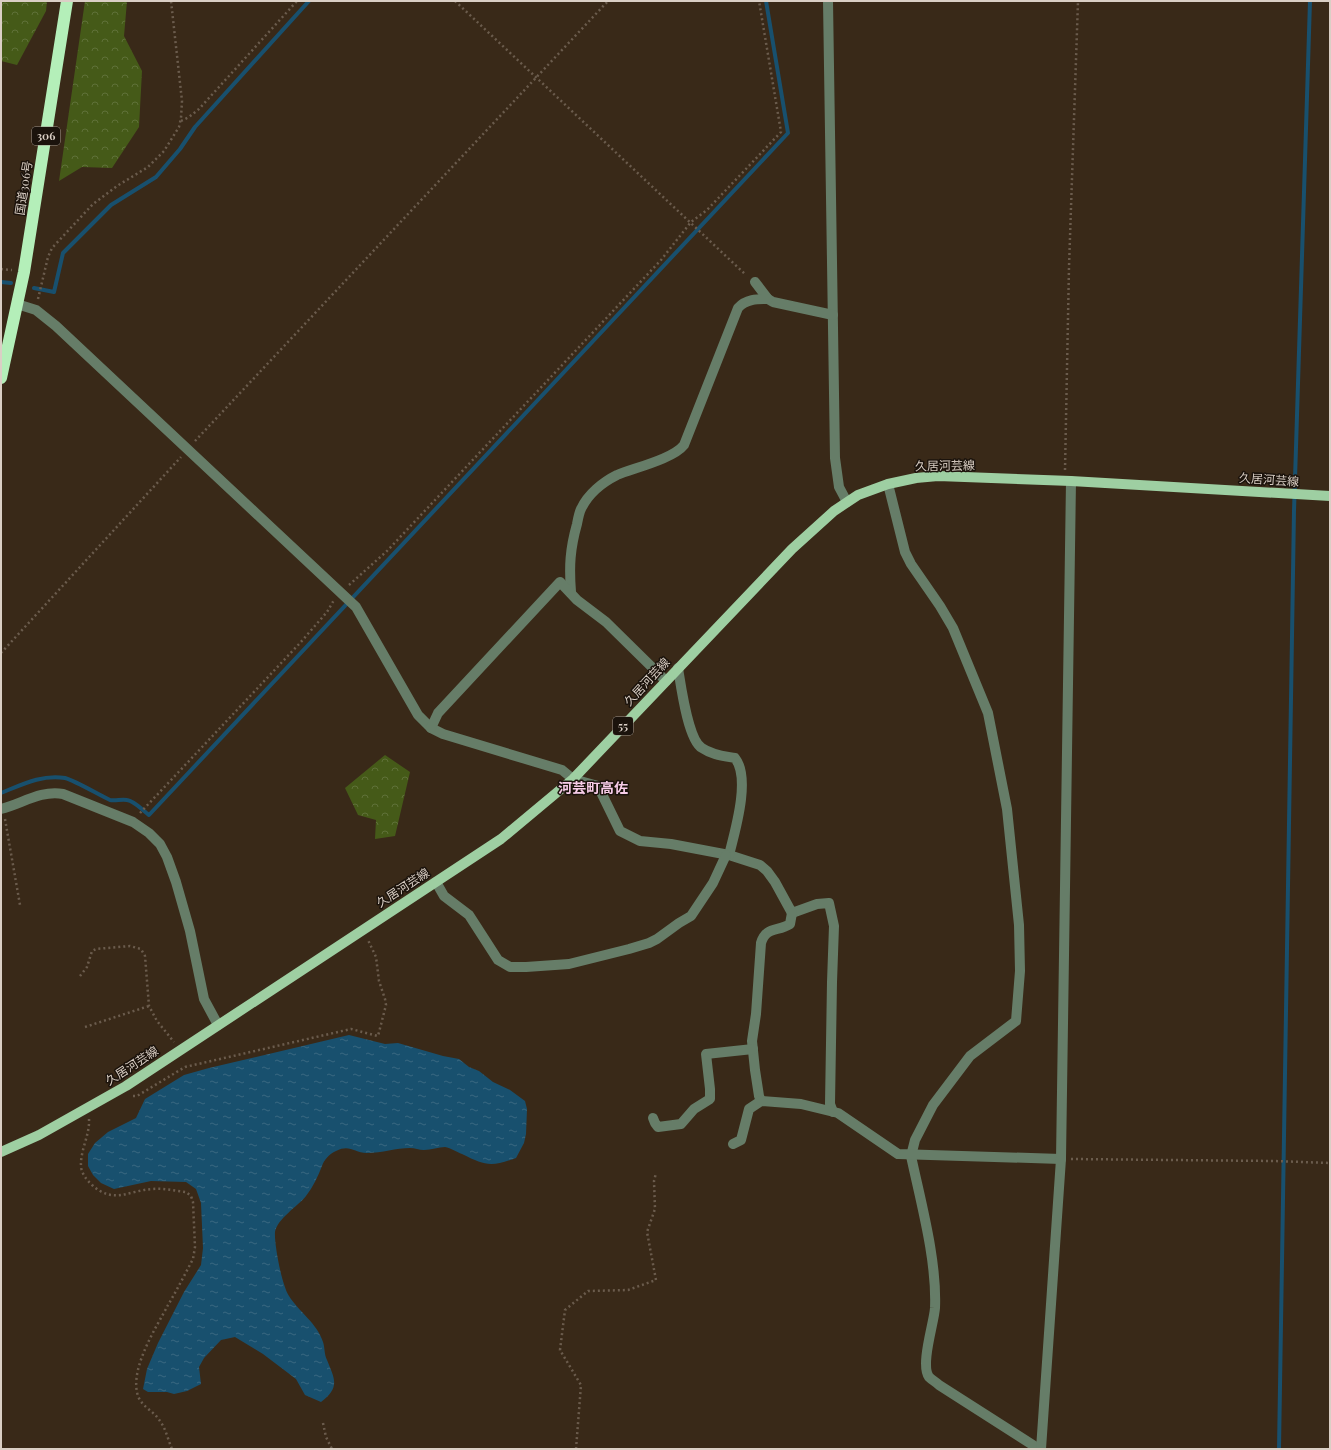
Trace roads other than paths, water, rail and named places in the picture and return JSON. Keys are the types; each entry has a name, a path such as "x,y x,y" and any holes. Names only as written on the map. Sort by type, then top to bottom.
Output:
{"highway":[{"name":"国道306号","path":"1,378 33,221 67,1"}],"main road":[{"name":"久居河芸線","path":"1,1152 39,1135 126,1086 501,839 573,779 792,549 834,511 858,495 888,484 916,478 938,476 1068,481 1330,496"}],"street":[{"path":"828,1 836,458 839,487 847,502"},
{"path":"754,282 768,299 773,302 833,315"},
{"path":"571,592 570,567 572,544 581,509 589,496 611,478 680,450 684,445 738,308 753,300 768,299"},
{"path":"17,304 36,310 56,326 356,607 418,715 432,728 443,734 562,770 573,779 598,786 620,831 640,841 671,844 728,855 760,865 764,868 775,882 792,913 790,924 766,933 763,936 761,943 756,1014 752,1041 759,1096 761,1101"},
{"path":"888,484 905,552 910,564 953,628 988,713 1007,809 1019,925 1020,971 1016,1021 970,1056 933,1105 915,1140 911,1156 928,1240 934,1284 935,1308 926,1360 927,1371 929,1377 939,1385 1040,1449 1061,1159 1068,481"},
{"path":"432,728 438,713 560,582 577,600 606,622 666,681"},
{"path":"436,882 444,896 469,915 498,960 510,967 569,964 629,950 657,939 691,916 713,883 728,855 741,806 741,769 735,758 720,756 701,748 696,743 690,728 678,668"},
{"path":"2,809 43,793 62,794 133,822 149,833 160,844 168,857 190,931 204,999 218,1025"},
{"path":"792,913 817,904 829,902 834,926 830,1104 833,1112"},
{"path":"653,1118 658,1127 682,1124 694,1109 710,1100 706,1054 753,1049"},
{"path":"733,1144 741,1140 749,1109 761,1101 800,1104 838,1113 898,1154 911,1156 1061,1159"}],"water":[{"path":"349,1035 385,1044 398,1043 459,1059 469,1067 479,1071 493,1082 510,1090 525,1101 527,1109 526,1134 524,1143 516,1158 500,1163 489,1164 477,1161 445,1147 424,1150 405,1148 367,1153 345,1148 333,1152 324,1162 306,1196 280,1222 275,1232 277,1255 286,1291 293,1302 317,1329 324,1344 326,1358 332,1372 334,1382 334,1387 331,1392 321,1402 305,1395 296,1379 263,1354 235,1337 221,1340 204,1358 199,1367 201,1384 187,1391 174,1394 167,1392 148,1392 143,1389 147,1369 158,1343 184,1292 201,1265 203,1248 201,1203 196,1189 186,1182 151,1181 114,1189 101,1183 93,1175 88,1166 88,1154 95,1143 108,1132 136,1118 145,1099 184,1075"}],"waterway":[{"path":"34,288 54,292 63,253 111,205 156,177 180,149 195,127 309,1"},
{"path":"1,793 40,779 56,777 65,778 110,800 130,801 149,815 788,133 766,1"},
{"path":"1279,1449 1294,511 1310,1"},
{"path":"1,282 11,283"}],"district":[{"name":"河芸町高佐","path":"593,788"}]}
